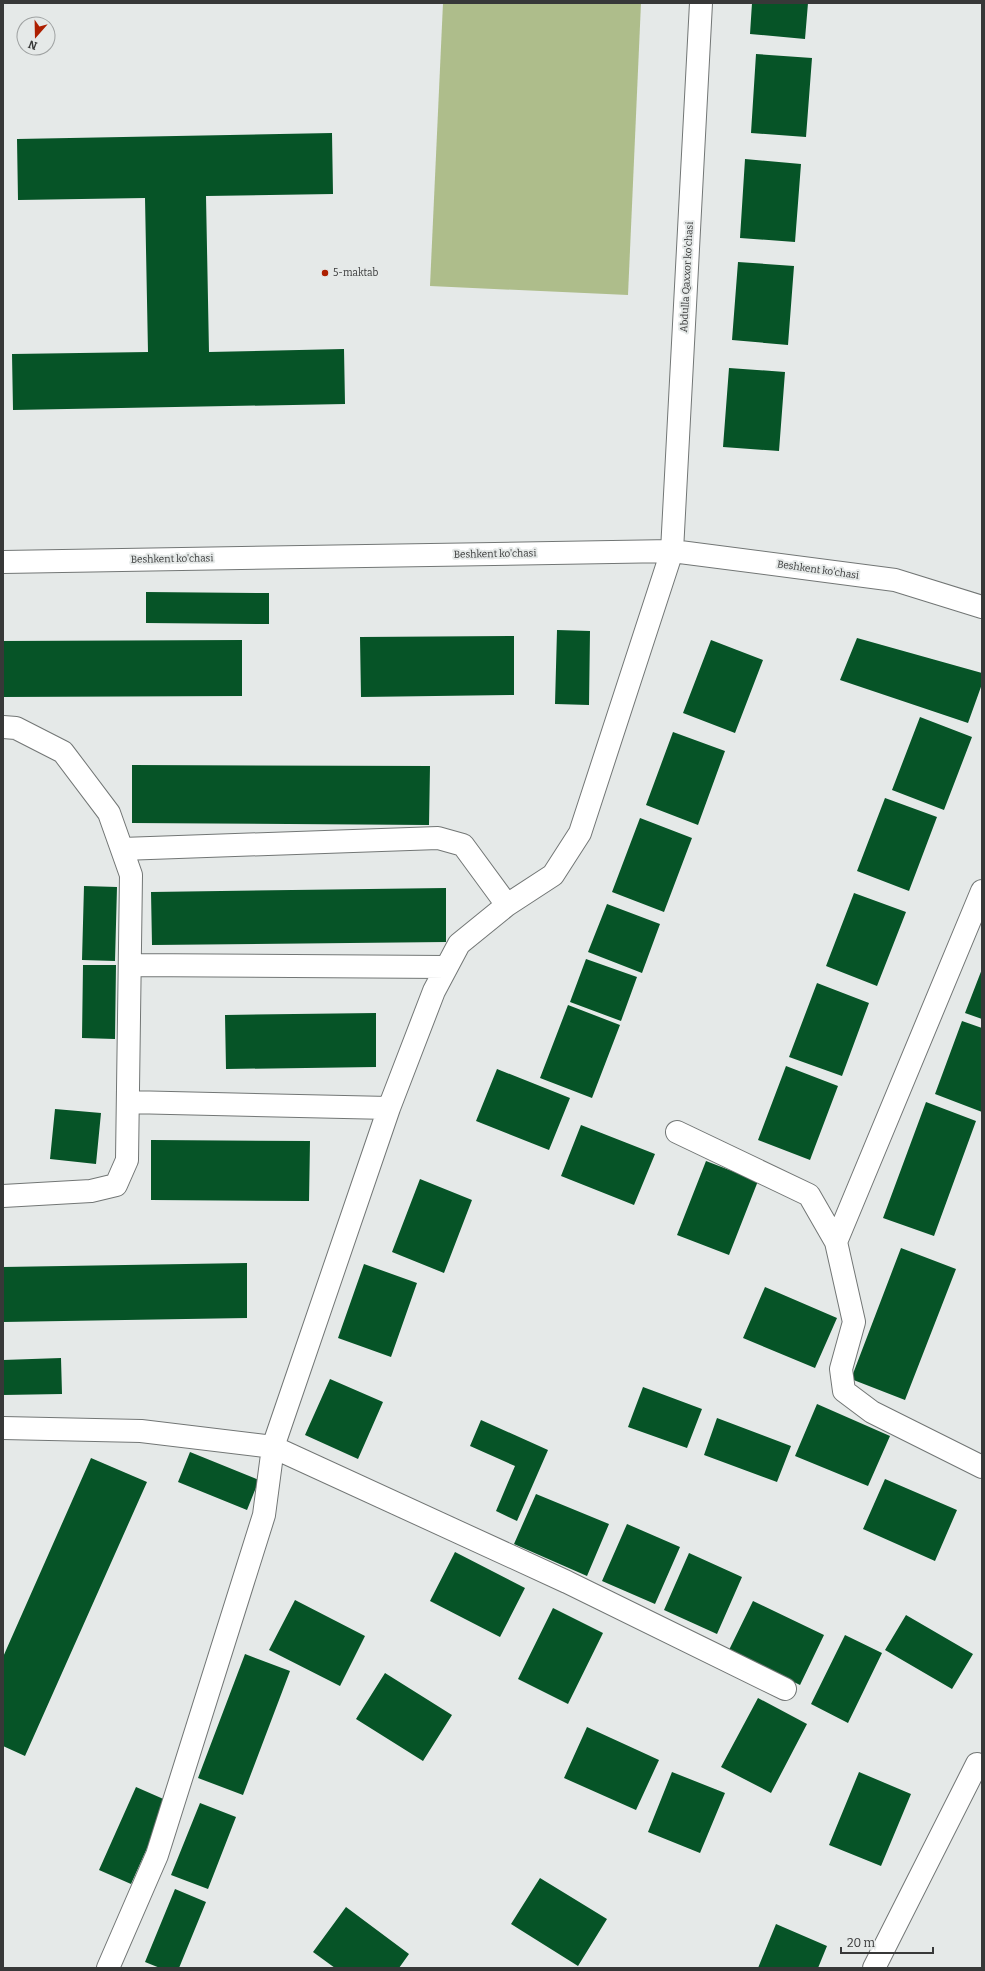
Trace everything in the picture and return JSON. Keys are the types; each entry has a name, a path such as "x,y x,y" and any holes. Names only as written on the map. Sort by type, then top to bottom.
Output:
{"street":[{"name":"Abdulla Qaxxor ko'chasi","path":"108,1968 157,1855 264,1515 273,1447 389,1108 434,991 459,944 507,905 553,875 580,833 672,551 701,3"},
{"name":"Beshkent ko'chasi","path":"3,562 672,551 895,580 982,607"},
{"path":"3,727 16,728 63,752 109,813 132,875 127,1160 116,1185 91,1191 3,1196"},
{"path":"122,849 438,838 463,845 507,905"},
{"path":"836,1242 982,891"},
{"path":"130,965 446,967"},
{"path":"128,1102 389,1108"},
{"path":"677,1132 809,1195 836,1242 854,1322 841,1369 844,1391 872,1412 982,1468"},
{"path":"3,1428 142,1431 273,1447 567,1582 785,1690"},
{"path":"874,1968 977,1764"}],"green space":[{"path":"443,3 641,3 628,295 430,286"}],"building":[{"path":"752,3 808,3 805,39 750,34"},
{"path":"756,54 812,58 806,137 751,133"},
{"path":"332,133 333,194 206,196 209,352 344,349 345,404 13,410 12,354 148,352 145,198 18,200 17,139"},
{"path":"745,159 801,164 795,242 740,238"},
{"path":"738,262 794,266 788,345 732,340"},
{"path":"729,368 785,372 779,451 723,447"},
{"path":"146,592 269,593 269,624 146,623"},
{"path":"557,630 590,631 589,705 555,704"},
{"path":"514,636 514,695 361,697 360,637"},
{"path":"857,638 982,673 982,684 968,723 840,680"},
{"path":"242,640 242,696 3,697 3,641"},
{"path":"711,640 763,660 735,733 683,713"},
{"path":"920,717 972,737 944,810 892,790"},
{"path":"673,732 725,751 698,825 646,805"},
{"path":"132,765 430,766 429,825 132,823"},
{"path":"885,798 937,817 909,891 857,871"},
{"path":"640,818 692,838 664,912 612,892"},
{"path":"84,886 117,887 115,961 82,960"},
{"path":"446,888 446,942 152,945 151,892"},
{"path":"854,893 906,912 877,986 826,966"},
{"path":"607,904 660,924 642,973 588,952"},
{"path":"586,959 637,977 621,1021 570,1002"},
{"path":"83,965 116,965 115,1039 82,1038"},
{"path":"982,969 982,1019 965,1013"},
{"path":"817,983 869,1003 842,1076 789,1057"},
{"path":"568,1005 620,1025 592,1098 540,1078"},
{"path":"376,1013 376,1067 226,1069 225,1015"},
{"path":"962,1021 982,1028 982,1112 935,1094"},
{"path":"786,1066 838,1086 810,1160 758,1140"},
{"path":"497,1069 570,1098 549,1150 476,1121"},
{"path":"926,1102 976,1121 934,1236 883,1218"},
{"path":"55,1109 101,1113 96,1164 50,1159"},
{"path":"581,1125 655,1154 634,1205 561,1176"},
{"path":"151,1140 310,1141 309,1201 151,1200"},
{"path":"706,1161 758,1181 729,1255 677,1235"},
{"path":"420,1179 472,1200 444,1273 392,1252"},
{"path":"901,1248 956,1269 905,1400 851,1379"},
{"path":"247,1263 247,1318 3,1322 3,1267"},
{"path":"364,1264 417,1283 391,1357 338,1338"},
{"path":"765,1287 837,1318 815,1368 743,1338"},
{"path":"61,1358 62,1394 3,1395 3,1360"},
{"path":"330,1379 383,1402 358,1459 305,1435"},
{"path":"643,1387 702,1409 687,1448 628,1427"},
{"path":"817,1404 890,1436 868,1486 795,1456"},
{"path":"717,1418 791,1446 777,1482 704,1455"},
{"path":"481,1420 548,1450 517,1521 496,1511 515,1466 470,1446"},
{"path":"190,1452 259,1480 247,1510 178,1482"},
{"path":"91,1458 147,1482 25,1756 3,1746 3,1657"},
{"path":"885,1479 957,1510 935,1561 863,1529"},
{"path":"536,1494 609,1524 587,1576 514,1544"},
{"path":"627,1524 680,1547 655,1604 602,1581"},
{"path":"455,1552 525,1588 500,1637 430,1601"},
{"path":"689,1553 742,1577 717,1634 664,1610"},
{"path":"295,1600 365,1636 340,1686 269,1650"},
{"path":"753,1601 824,1635 800,1685 729,1650"},
{"path":"553,1608 603,1633 568,1704 518,1679"},
{"path":"906,1615 973,1654 952,1689 885,1650"},
{"path":"845,1635 882,1653 848,1723 811,1704"},
{"path":"245,1654 290,1671 243,1795 198,1778"},
{"path":"385,1673 452,1715 423,1761 356,1719"},
{"path":"758,1698 807,1724 771,1793 721,1767"},
{"path":"587,1727 659,1760 636,1810 564,1778"},
{"path":"672,1772 725,1793 700,1853 648,1832"},
{"path":"859,1772 911,1794 881,1866 829,1845"},
{"path":"136,1787 168,1801 131,1884 99,1870"},
{"path":"200,1803 236,1817 208,1889 171,1875"},
{"path":"540,1878 607,1919 578,1966 511,1924"},
{"path":"175,1889 206,1902 179,1968 160,1968 145,1962"},
{"path":"346,1907 409,1954 399,1968 335,1968 313,1952"},
{"path":"776,1924 827,1946 818,1968 758,1968"}],"place":[{"name":"5-maktab","path":"325,273"}]}
